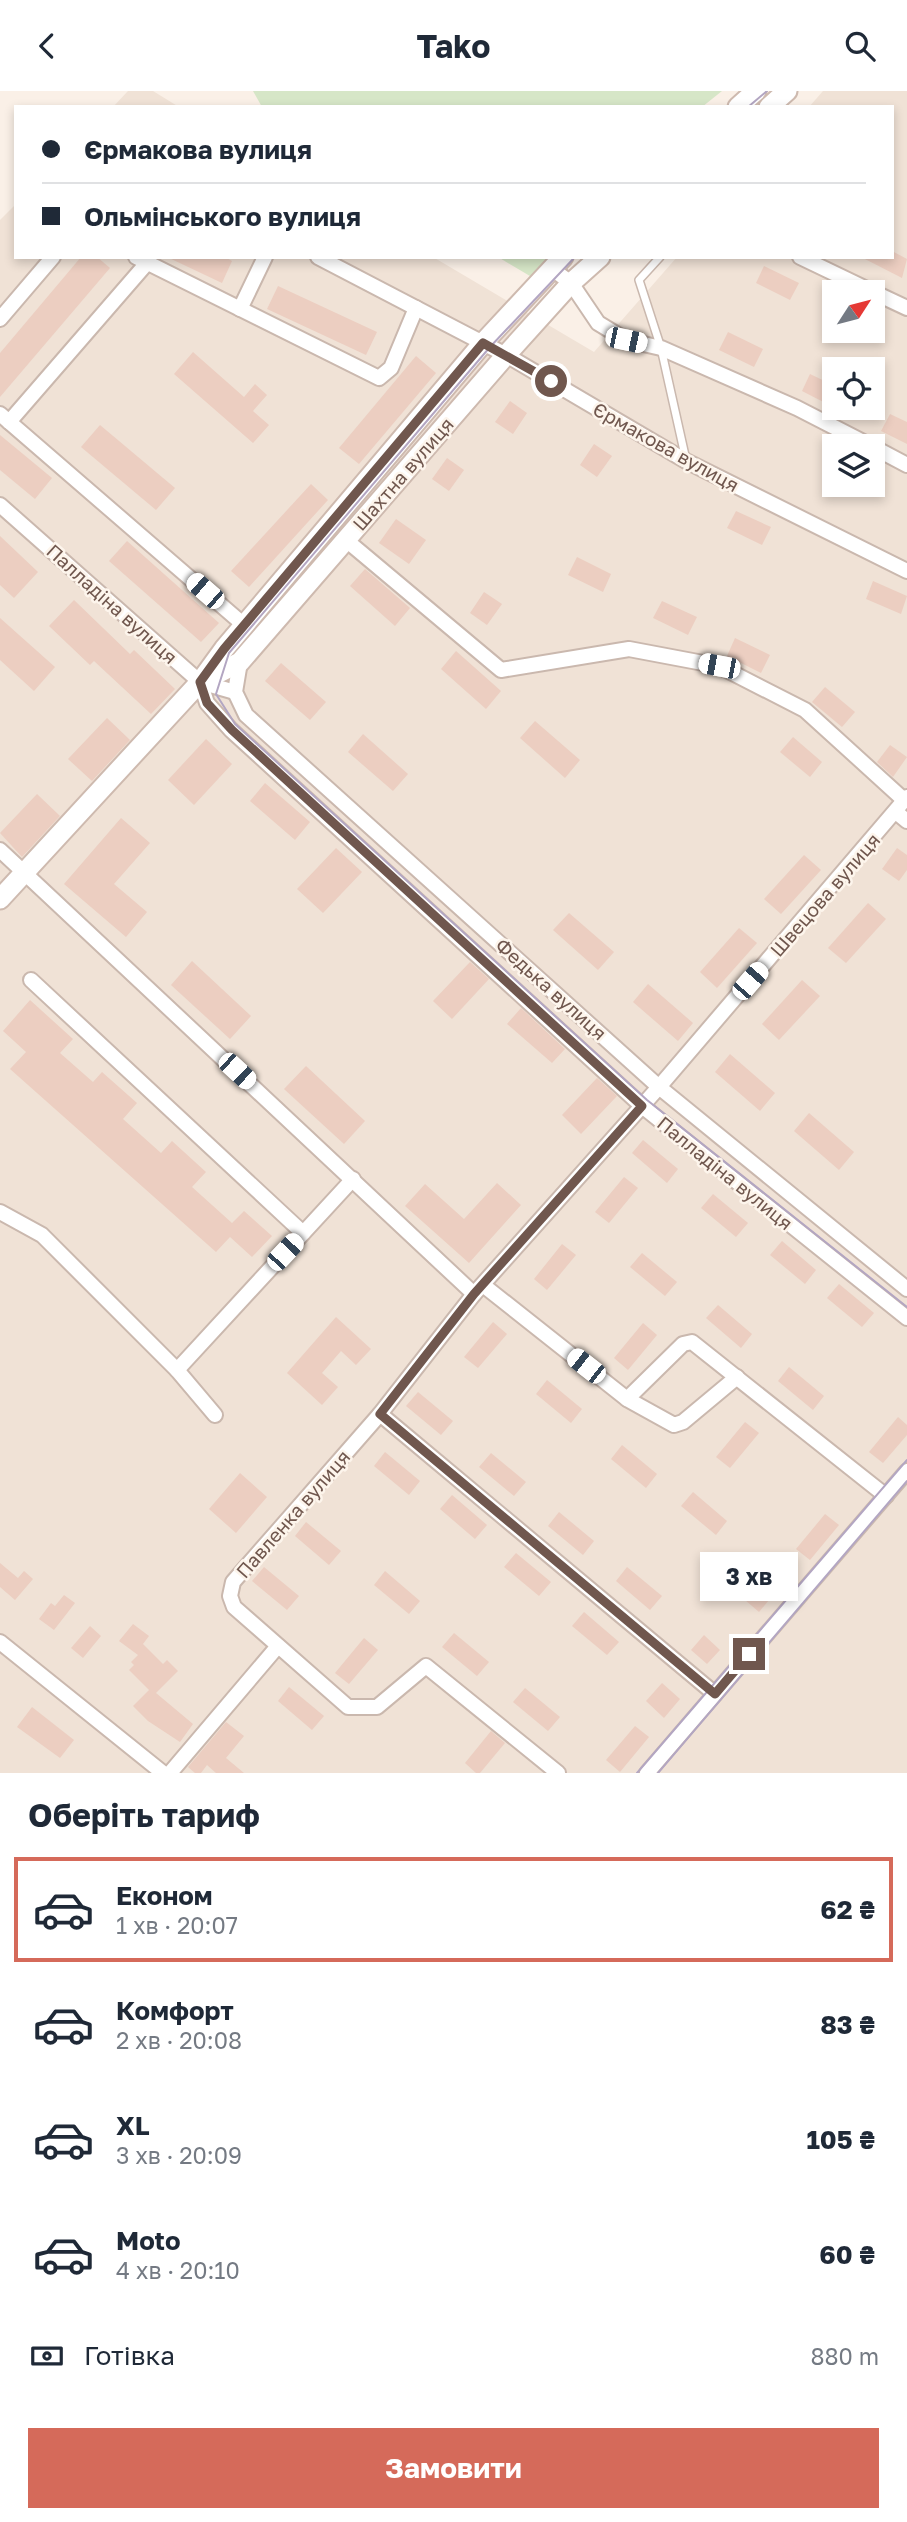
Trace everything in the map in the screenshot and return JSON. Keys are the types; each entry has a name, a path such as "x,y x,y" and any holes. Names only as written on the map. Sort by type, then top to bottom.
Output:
{"main road":[{"path":"739,105 756,91"},
{"path":"771,105 787,91"},
{"name":"Шахтна вулиця","path":"200,682 240,662 506,355 571,283 598,259"},
{"name":"Шахтна вулиця","path":"0,898 200,682 244,625 483,343 557,262"}],"street":[{"path":"0,319 51,259"},
{"path":"240,309 264,259"},
{"name":"Єрмакова вулиця","path":"322,259 506,355 686,461 907,571"},
{"path":"804,259 848,280"},
{"path":"244,625 5,418 142,260 379,378 391,368 416,308"},
{"path":"557,262 598,323 626,340 661,348 797,408 847,434"},
{"path":"886,298 907,309"},
{"path":"885,454 907,465"},
{"name":"Палладіна вулиця","path":"0,505 200,682 207,703 232,730 642,1106 907,1318"},
{"path":"345,540 501,670 629,649 719,666 806,710 904,807"},
{"path":"200,682 235,692 240,662"},
{"name":"Федька вулиця","path":"235,692 246,715 659,1087 907,1289"},
{"name":"Швецова вулиця","path":"659,1087 904,807"},
{"path":"0,850 353,1179 478,1289 627,1399 674,1425 683,1422 737,1377"},
{"path":"31,980 303,1233"},
{"name":"Павленка вулиця","path":"558,1773 426,1666 377,1707 365,1709 348,1706 234,1607 230,1595 233,1582 380,1414 478,1289 659,1087"},
{"path":"177,1370 353,1179"},
{"path":"0,1212 42,1235 177,1370 215,1415"},
{"path":"627,1399 684,1345 692,1342 886,1496"},
{"path":"380,1414 715,1694"},
{"path":"648,1773 907,1471"},
{"path":"0,1642 163,1773"},
{"path":"170,1773 278,1646"}],"lane":[{"path":"658,259 639,281 661,348 686,461"}],"shaded area":[{"path":"128,91 153,91 176,105 115,105"},
{"path":"823,91 907,91 907,1773 0,1773 0,220 14,206 14,259 436,259 594,352 675,259 894,259 894,105 811,105"}],"green space":[{"path":"253,91 722,91 704,105 261,105"},
{"path":"501,259 548,259 535,279"}],"building":[{"path":"894,252 907,259 902,278 865,259 894,259"},
{"path":"79,259 99,259 110,268 0,397 0,353"},
{"path":"171,259 228,259 232,261 222,283"},
{"path":"764,266 799,283 790,300 756,283"},
{"path":"278,286 377,332 366,355 267,309"},
{"path":"728,332 763,349 754,367 719,350"},
{"path":"193,352 244,397 255,384 267,395 253,411 269,425 253,443 174,374"},
{"path":"416,356 436,373 359,464 339,448"},
{"path":"810,374 822,380 822,401 802,391"},
{"path":"510,401 527,413 513,434 495,422"},
{"path":"890,414 907,422 907,444 881,431"},
{"path":"100,425 175,488 156,510 81,447"},
{"path":"0,435 52,478 35,499 0,470"},
{"path":"594,444 612,456 597,477 580,465"},
{"path":"447,458 464,470 449,491 432,479"},
{"path":"311,484 328,500 249,587 231,571"},
{"path":"736,511 771,527 762,545 727,528"},
{"path":"396,519 426,540 409,564 379,543"},
{"path":"0,536 38,572 14,598 0,585"},
{"path":"127,541 219,623 201,642 109,561"},
{"path":"577,557 611,574 603,592 568,575"},
{"path":"365,569 410,608 395,626 350,586"},
{"path":"873,581 907,596 901,614 866,599"},
{"path":"484,592 502,604 487,625 470,613"},
{"path":"74,600 130,654 134,650 175,689 151,714 94,661 90,665 49,626"},
{"path":"662,601 697,617 688,635 653,618"},
{"path":"0,618 55,667 34,691 0,660"},
{"path":"735,638 770,655 761,673 727,656"},
{"path":"456,651 501,691 486,709 441,669"},
{"path":"281,663 326,702 310,720 265,681"},
{"path":"825,687 855,712 842,727 812,702"},
{"path":"107,718 130,740 92,781 68,759"},
{"path":"535,721 580,760 565,778 520,738"},
{"path":"363,734 408,774 393,791 348,752"},
{"path":"793,737 822,762 810,777 780,752"},
{"path":"206,739 232,764 194,805 168,780"},
{"path":"890,745 907,757 893,777 877,762"},
{"path":"265,783 310,822 295,840 250,801"},
{"path":"37,794 60,816 22,857 0,833"},
{"path":"121,818 150,843 114,884 147,912 126,937 64,884"},
{"path":"336,848 362,872 323,913 297,889"},
{"path":"897,848 907,855 907,870 899,881 882,869"},
{"path":"804,855 821,870 781,914 764,899"},
{"path":"868,903 886,919 846,963 828,948"},
{"path":"569,913 614,952 598,970 553,930"},
{"path":"739,928 757,943 717,988 700,972"},
{"path":"192,961 251,1016 230,1039 171,985"},
{"path":"470,962 489,979 452,1019 433,1001"},
{"path":"802,980 820,996 779,1040 762,1024"},
{"path":"648,984 693,1023 678,1041 633,1002"},
{"path":"30,1000 73,1039 60,1053 93,1082 102,1072 137,1103 123,1119 161,1153 172,1141 206,1172 192,1187 232,1223 244,1211 272,1236 252,1257 230,1237 216,1252 10,1069 26,1052 3,1031"},
{"path":"521,1008 565,1049 552,1063 507,1024"},
{"path":"730,1054 775,1093 760,1111 715,1072"},
{"path":"306,1066 365,1121 344,1144 284,1089"},
{"path":"597,1078 617,1096 581,1134 562,1115"},
{"path":"809,1113 854,1152 839,1170 794,1131"},
{"path":"643,1140 678,1169 667,1183 632,1153"},
{"path":"624,1177 638,1188 609,1223 595,1212"},
{"path":"497,1183 521,1205 469,1263 405,1206 425,1184 464,1219"},
{"path":"713,1194 748,1223 736,1237 701,1208"},
{"path":"782,1241 816,1270 805,1284 770,1255"},
{"path":"562,1244 576,1255 547,1290 534,1279"},
{"path":"642,1253 677,1282 665,1296 630,1267"},
{"path":"839,1284 874,1313 862,1327 827,1298"},
{"path":"718,1305 752,1334 741,1348 706,1318"},
{"path":"336,1317 371,1349 356,1365 341,1351 322,1373 338,1387 322,1405 287,1373"},
{"path":"493,1322 507,1334 478,1368 464,1357"},
{"path":"643,1323 657,1335 628,1370 614,1358"},
{"path":"789,1367 824,1396 813,1410 778,1381"},
{"path":"547,1380 582,1409 571,1423 536,1394"},
{"path":"418,1392 453,1421 441,1435 406,1406"},
{"path":"898,1417 907,1425 907,1435 883,1463 869,1452"},
{"path":"745,1422 759,1433 730,1468 716,1457"},
{"path":"622,1445 657,1474 646,1488 611,1459"},
{"path":"385,1452 420,1481 409,1495 374,1466"},
{"path":"491,1453 526,1482 514,1496 479,1467"},
{"path":"240,1473 267,1497 236,1533 209,1509"},
{"path":"693,1492 727,1521 716,1535 681,1506"},
{"path":"452,1495 487,1525 475,1539 440,1509"},
{"path":"559,1512 594,1541 583,1555 548,1526"},
{"path":"825,1514 839,1525 810,1560 796,1549"},
{"path":"306,1522 341,1551 329,1565 295,1536"},
{"path":"516,1553 551,1582 539,1596 504,1567"},
{"path":"0,1563 18,1578 24,1571 33,1579 15,1600 0,1587"},
{"path":"774,1566 788,1577 759,1612 745,1600"},
{"path":"264,1567 299,1596 287,1610 252,1581"},
{"path":"627,1567 662,1596 650,1610 616,1581"},
{"path":"385,1571 420,1601 409,1614 374,1585"},
{"path":"64,1595 75,1603 54,1630 39,1619 51,1603 55,1606"},
{"path":"584,1612 619,1642 607,1655 572,1626"},
{"path":"133,1624 149,1636 143,1644 163,1664 167,1660 178,1671 156,1693 193,1724 180,1742 148,1721 133,1706 149,1690 129,1670 134,1665 131,1662 138,1655 119,1641"},
{"path":"90,1626 101,1636 83,1658 71,1648"},
{"path":"454,1633 489,1662 477,1676 442,1647"},
{"path":"704,1635 720,1650 707,1664 691,1650"},
{"path":"364,1638 378,1650 349,1684 335,1673"},
{"path":"662,1683 680,1699 664,1718 646,1701"},
{"path":"289,1687 324,1716 312,1730 278,1701"},
{"path":"525,1688 560,1717 548,1731 513,1702"},
{"path":"32,1707 74,1740 60,1758 17,1727"},
{"path":"226,1722 244,1736 226,1758 244,1773 216,1773 207,1765 201,1773 195,1773 188,1767"},
{"path":"635,1726 649,1737 620,1772 606,1760"},
{"path":"491,1731 505,1743 480,1773 476,1773 465,1763"}],"tram line":[{"path":"750,105 767,91"},
{"path":"573,259 490,347 229,653 216,694 235,724 647,1100 907,1307"},
{"path":"637,1773 907,1460"},
{"path":"658,1773 907,1481"}],"route":[{"path":"551,381 483,343 224,649 200,682 207,703 232,730 642,1106 474,1294 380,1414 715,1694 749,1654"}]}
